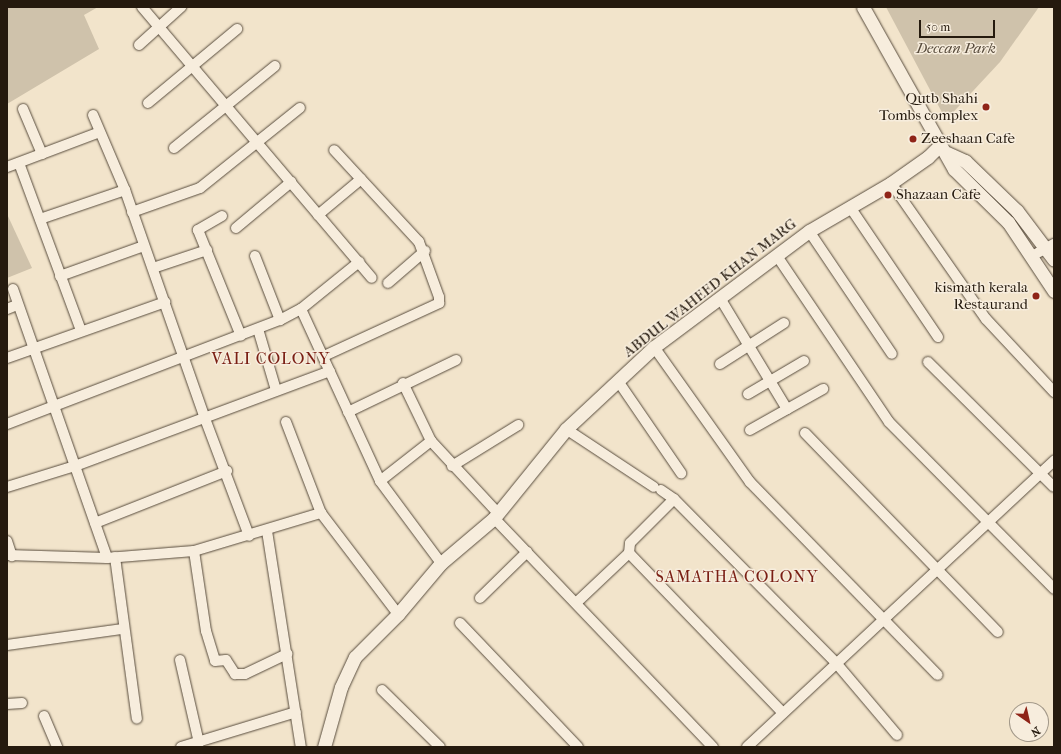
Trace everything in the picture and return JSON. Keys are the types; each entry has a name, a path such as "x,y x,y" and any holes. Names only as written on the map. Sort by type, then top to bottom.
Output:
{"street":[{"path":"142,7 372,278"},
{"path":"139,45 180,7"},
{"path":"863,7 954,169 1008,222 1054,291"},
{"path":"148,103 237,29"},
{"path":"174,148 225,105 275,66"},
{"path":"132,212 200,188 300,108"},
{"path":"23,109 42,154"},
{"path":"93,115 124,190 153,268 204,416 227,471 249,536"},
{"path":"7,167 19,164 100,132"},
{"path":"943,149 965,161 1017,211 1050,245 1054,260"},
{"name":"ABDUL WAHEED KHAN MARG","path":"324,747 341,687 355,657 398,614 441,563 496,515 566,429 654,347 810,231 891,183 928,157 943,149"},
{"path":"324,356 439,303 425,251 334,150"},
{"path":"19,164 81,331"},
{"path":"318,215 361,179"},
{"path":"236,228 290,182"},
{"path":"891,183 986,319 1054,392"},
{"path":"40,219 124,190"},
{"path":"850,207 938,337"},
{"path":"222,216 198,230 241,336"},
{"path":"810,231 892,354"},
{"path":"1032,256 1050,245"},
{"path":"60,276 144,246"},
{"path":"153,268 207,250"},
{"path":"388,282 425,251"},
{"path":"255,256 280,320"},
{"path":"777,256 889,422 1054,589"},
{"path":"7,424 55,407 280,320 301,309 359,262"},
{"path":"13,289 17,306 55,407 95,523 111,558 137,720"},
{"path":"720,298 751,345 787,409"},
{"path":"7,358 165,302"},
{"path":"7,309 17,306"},
{"path":"301,309 324,356 380,481 441,563"},
{"path":"720,364 784,323"},
{"path":"258,329 276,390"},
{"path":"654,347 750,482 938,675"},
{"path":"348,412 403,383 456,360"},
{"path":"748,394 804,361"},
{"path":"928,362 1054,487"},
{"path":"7,487 75,466 204,416 330,371"},
{"path":"618,381 681,473"},
{"path":"403,383 431,441 452,466 527,552 713,747"},
{"path":"750,430 823,389"},
{"path":"286,422 321,513 398,614"},
{"path":"452,466 518,425"},
{"path":"566,429 674,499 838,664 897,735"},
{"path":"805,433 998,632"},
{"path":"380,481 431,441"},
{"path":"747,747 885,620 936,569 1054,461"},
{"path":"95,523 227,471"},
{"path":"576,603 629,553 630,543 674,499"},
{"path":"7,541 10,555 111,558 194,551 267,531 321,513"},
{"path":"267,531 301,747"},
{"path":"194,551 206,631 215,661 226,660 235,674 245,674 287,654"},
{"path":"480,598 527,552"},
{"path":"629,553 783,713"},
{"path":"460,623 578,747"},
{"path":"7,645 123,629"},
{"path":"180,660 199,743"},
{"path":"382,690 440,747"},
{"path":"7,704 22,703"},
{"path":"182,747 296,712"},
{"path":"44,716 57,747"}],"green space":[{"path":"7,7 98,7 84,15 99,49 7,104"},
{"name":"Deccan Park","path":"886,7 1039,7 1000,62 946,120"},
{"path":"7,214 32,268 7,278"}],"place":[{"name":"Qutb Shahi Tombs complex","path":"986,107"},
{"name":"Zeeshaan Cafe","path":"913,139"},
{"name":"Shazaan Cafe","path":"888,195"},
{"name":"kismath kerala Restaurand","path":"1036,296"}],"district":[{"name":"VALI COLONY","path":"271,359"},
{"name":"SAMATHA COLONY","path":"737,577"}]}
